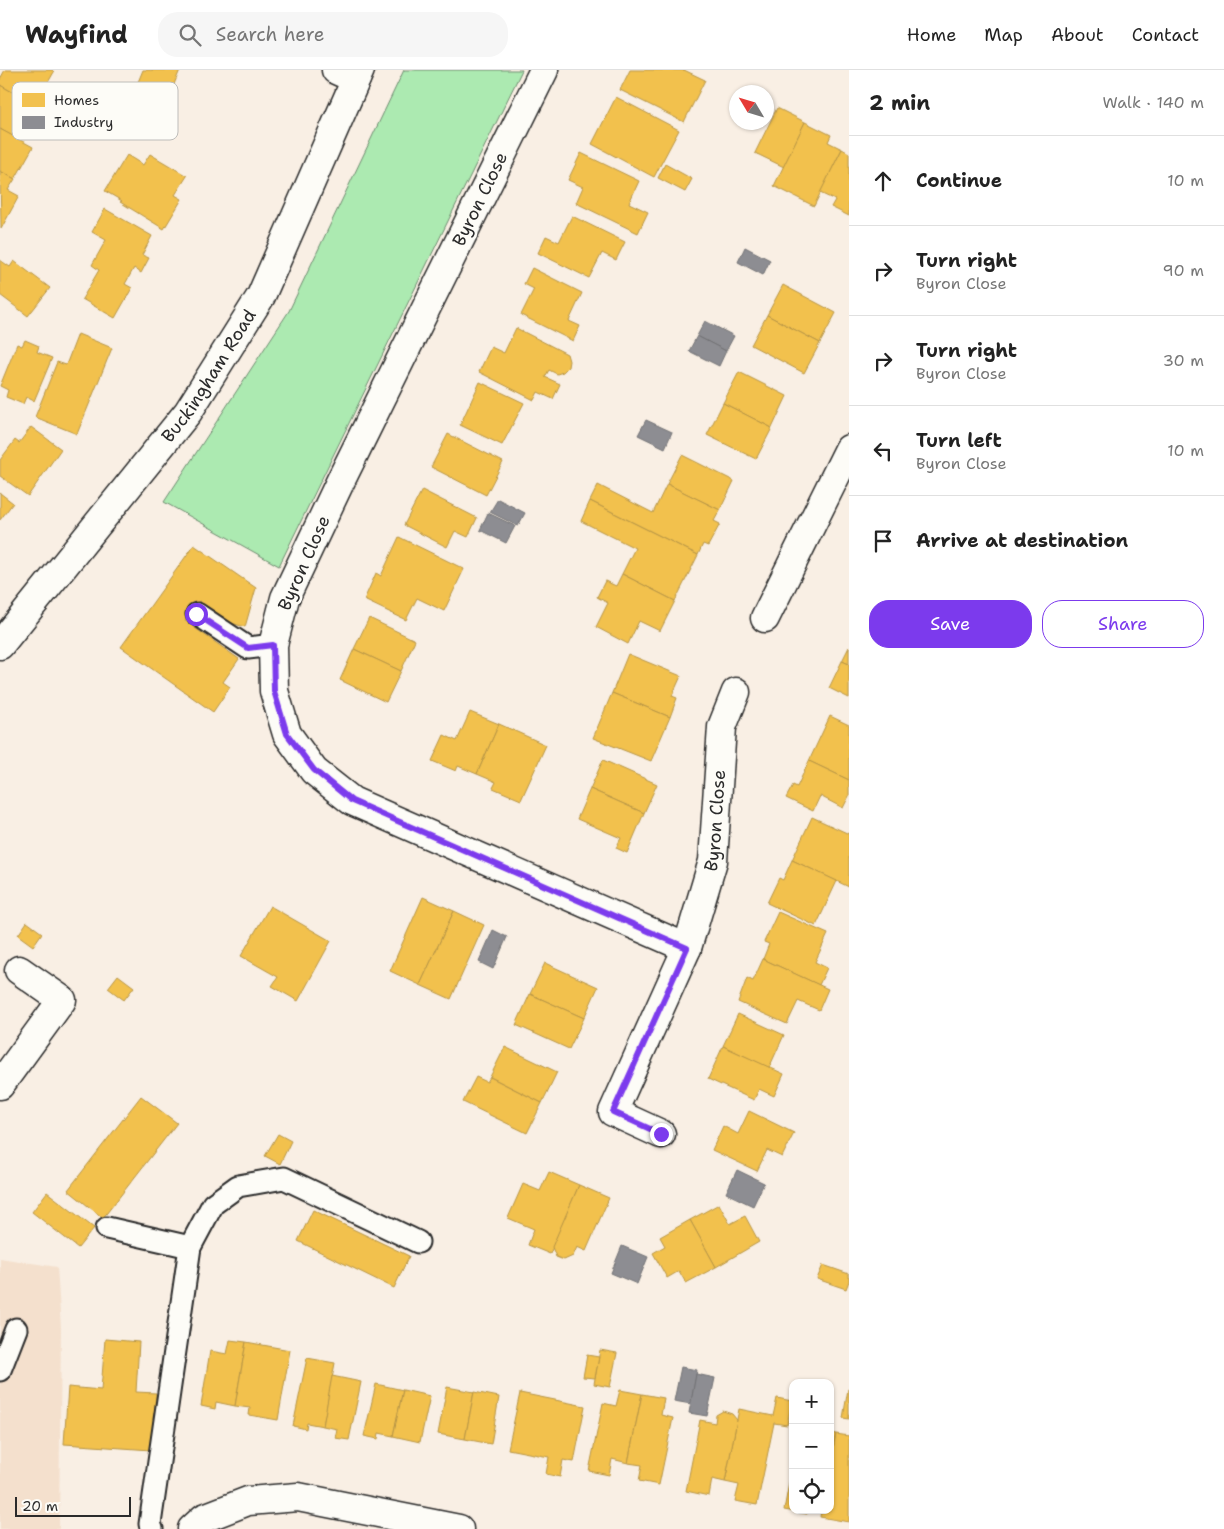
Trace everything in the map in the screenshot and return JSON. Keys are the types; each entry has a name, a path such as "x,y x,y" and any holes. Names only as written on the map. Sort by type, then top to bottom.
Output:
{"street":[{"name":"Byron Close","path":"544,70 341,480 285,598 273,645 274,691 287,734 314,770 352,801 687,948"},
{"name":"Buckingham Road","path":"1,641 188,412 261,296 351,73"},
{"path":"765,618 849,449"},
{"name":"Byron Close","path":"661,1134 613,1112 687,948 712,861 722,727 736,692"},
{"path":"5,1069 62,1000 19,970"},
{"path":"192,1529 204,1518 248,1501 298,1498 459,1529"}],"lane":[{"path":"196,614 248,648 273,645"},
{"path":"152,1529 150,1524 190,1247 213,1204 238,1186 284,1178 418,1242"},
{"path":"106,1228 190,1247"},
{"path":"0,1370 16,1329"}],"shaded area":[{"path":"0,1258 57,1267 61,1328 59,1529 0,1529"}],"green space":[{"path":"404,70 522,70 279,566 164,502 289,311"}],"building: Homes":[{"path":"5,70 52,70 54,72 48,82 12,82 12,92 0,85 0,79"},
{"path":"143,70 180,70 175,82 138,82"},
{"path":"630,70 684,70 705,80 684,122 620,90"},
{"path":"0,85 12,92 12,136 0,129"},
{"path":"616,97 679,130 654,177 592,144"},
{"path":"777,108 805,122 784,167 755,153 766,130 774,130 774,114"},
{"path":"805,122 831,135 828,142 842,149 814,206 774,186"},
{"path":"0,129 12,136 12,140 20,140 33,147 15,179 0,171"},
{"path":"842,149 849,153 849,216 831,207 835,200 820,193"},
{"path":"581,153 639,181 629,203 648,212 638,233 576,203 583,187 568,180"},
{"path":"150,154 187,176 175,195 182,199 164,229 105,191 127,155 143,165"},
{"path":"665,164 692,179 685,192 658,178"},
{"path":"0,171 15,179 8,190 19,196 1,229"},
{"path":"105,209 152,236 142,255 149,258 141,273 134,268 125,284 132,288 115,318 82,299 99,270 92,265 106,240 92,232"},
{"path":"572,216 625,242 616,260 602,253 589,278 538,253 546,236 559,242"},
{"path":"0,260 10,267 14,261 50,288 28,316 0,295"},
{"path":"532,268 582,293 569,321 580,326 573,341 521,315 534,289 524,284"},
{"path":"783,285 836,313 820,343 767,315"},
{"path":"767,315 820,343 804,373 751,345"},
{"path":"516,328 567,354 568,367 563,372 557,374 549,370 545,377 560,384 553,399 538,392 534,400 479,372 491,347 504,353"},
{"path":"78,334 112,348 77,434 35,417 57,362 66,365"},
{"path":"25,340 39,346 37,352 52,358 34,401 26,397 23,404 6,397 8,390 0,386 17,344 22,346"},
{"path":"739,372 787,396 772,428 723,403"},
{"path":"480,382 524,403 502,445 460,425"},
{"path":"723,403 772,428 756,459 707,435"},
{"path":"31,427 61,449 28,496 0,476 0,460 15,440 19,443"},
{"path":"448,434 503,462 486,495 431,467"},
{"path":"682,455 734,481 720,510 667,484"},
{"path":"667,484 720,510 714,521 720,524 708,546 703,544 698,555 590,501 598,485 653,513"},
{"path":"422,490 477,518 468,537 455,531 447,547 404,525"},
{"path":"0,493 13,503 0,520"},
{"path":"590,501 698,555 675,601 622,574 635,548 581,521"},
{"path":"399,537 464,569 444,611 417,598 406,620 364,600 376,573 381,576"},
{"path":"194,545 256,588 245,627 231,623 199,601 185,621 239,659 223,682 230,687 213,712 121,647"},
{"path":"622,574 675,601 660,631 639,621 628,644 596,627 608,603 597,597 605,581 616,586"},
{"path":"369,618 415,640 401,671 354,649"},
{"path":"849,647 849,664 842,661"},
{"path":"354,649 401,671 386,702 340,680"},
{"path":"628,654 681,676 672,696 677,698 670,717 612,693"},
{"path":"842,661 849,664 849,698 829,688"},
{"path":"612,693 670,717 651,761 593,738"},
{"path":"470,712 499,724 477,774 458,766 456,771 432,761 444,735 457,741"},
{"path":"830,716 849,725 849,780 809,761"},
{"path":"499,724 546,745 521,800 493,788 496,782 477,774"},
{"path":"603,760 657,784 644,813 590,789"},
{"path":"809,761 849,780 849,796 843,808 820,796 813,811 786,798 793,785 797,787"},
{"path":"590,789 644,813 627,853 616,848 621,838 577,819"},
{"path":"812,817 849,834 849,887 792,860"},
{"path":"792,860 837,881 816,926 767,903 779,878 783,880"},
{"path":"423,897 454,911 420,985 390,971"},
{"path":"270,906 331,941 298,1001 272,986 278,977 241,956"},
{"path":"454,911 484,925 451,999 420,985"},
{"path":"778,912 828,934 815,962 827,968 819,985 763,959 769,944 764,942"},
{"path":"27,922 42,933 33,946 18,935"},
{"path":"763,959 828,989 819,1010 798,1001 787,1024 738,1002 747,978 753,981"},
{"path":"545,963 598,987 584,1018 530,994"},
{"path":"118,975 134,987 124,1000 108,988"},
{"path":"530,994 584,1018 569,1049 516,1025"},
{"path":"738,1014 784,1035 769,1068 723,1046"},
{"path":"723,1046 784,1074 774,1096 759,1089 754,1100 708,1079"},
{"path":"505,1047 557,1072 542,1103 490,1077"},
{"path":"476,1077 487,1082 490,1077 542,1103 527,1133 463,1102"},
{"path":"141,1096 177,1123 103,1218 68,1190"},
{"path":"749,1111 794,1133 782,1157 767,1150 757,1171 712,1150 723,1126 738,1134"},
{"path":"278,1134 291,1141 280,1164 265,1156"},
{"path":"549,1172 579,1185 550,1254 528,1245 534,1229 508,1218 523,1184 540,1191"},
{"path":"579,1185 609,1198 586,1251 577,1247 573,1256 564,1260 556,1257 552,1247"},
{"path":"47,1192 94,1228 78,1248 32,1212"},
{"path":"719,1204 730,1224 745,1216 759,1242 716,1267 690,1220"},
{"path":"313,1210 409,1256 394,1288 298,1241"},
{"path":"690,1220 716,1267 686,1283 679,1271 667,1278 653,1253 665,1246 660,1237"},
{"path":"823,1265 849,1274 846,1289 817,1279"},
{"path":"105,1339 139,1342 136,1392 156,1393 151,1450 64,1444 68,1387 101,1390"},
{"path":"230,1340 246,1342 235,1406 216,1402 215,1409 201,1406 210,1351 227,1354"},
{"path":"246,1342 290,1350 278,1420 249,1415 250,1408 235,1406"},
{"path":"600,1350 617,1353 610,1387 594,1384"},
{"path":"587,1355 599,1357 595,1378 583,1377"},
{"path":"307,1358 335,1363 323,1426 307,1423 306,1429 293,1426"},
{"path":"332,1376 361,1382 349,1440 335,1438 337,1429 323,1426"},
{"path":"376,1384 403,1390 393,1436 379,1433 378,1439 364,1436"},
{"path":"447,1387 474,1392 465,1439 438,1434"},
{"path":"849,1389 849,1419 843,1418"},
{"path":"403,1390 430,1396 420,1442 393,1436"},
{"path":"620,1390 642,1394 628,1463 612,1459 609,1475 589,1471 603,1403 616,1406"},
{"path":"474,1392 499,1397 491,1444 465,1439"},
{"path":"520,1393 585,1406 574,1462 563,1460 560,1477 546,1474 549,1457 508,1449"},
{"path":"642,1394 664,1398 661,1415 673,1418 659,1485 639,1481 642,1465 628,1463"},
{"path":"777,1398 789,1400 787,1425 774,1423 757,1505 735,1501 739,1485 725,1482 739,1409 773,1416"},
{"path":"723,1411 732,1414 737,1420 725,1482 712,1479 709,1496 686,1491 700,1420 715,1423 716,1415"},
{"path":"836,1434 849,1436 849,1522 820,1517 820,1514 834,1514 834,1444"},
{"path":"789,1483 789,1511 784,1510"}],"building: Industry":[{"path":"745,247 770,260 763,275 738,262"},
{"path":"705,321 734,336 726,351 697,336"},
{"path":"697,336 726,351 719,366 689,351"},
{"path":"646,420 672,432 665,448 638,435"},
{"path":"498,499 525,513 518,526 490,512"},
{"path":"488,513 515,526 506,543 480,530"},
{"path":"493,930 507,937 493,969 479,962"},
{"path":"737,1170 764,1183 753,1206 726,1193"},
{"path":"622,1246 648,1257 637,1284 611,1273"},
{"path":"681,1367 697,1370 691,1404 674,1401"},
{"path":"696,1374 715,1378 707,1416 689,1413"}],"route":[{"path":"196,614 248,648 273,645 274,691 287,734 314,770 352,801 687,948 613,1112 661,1134"}]}
